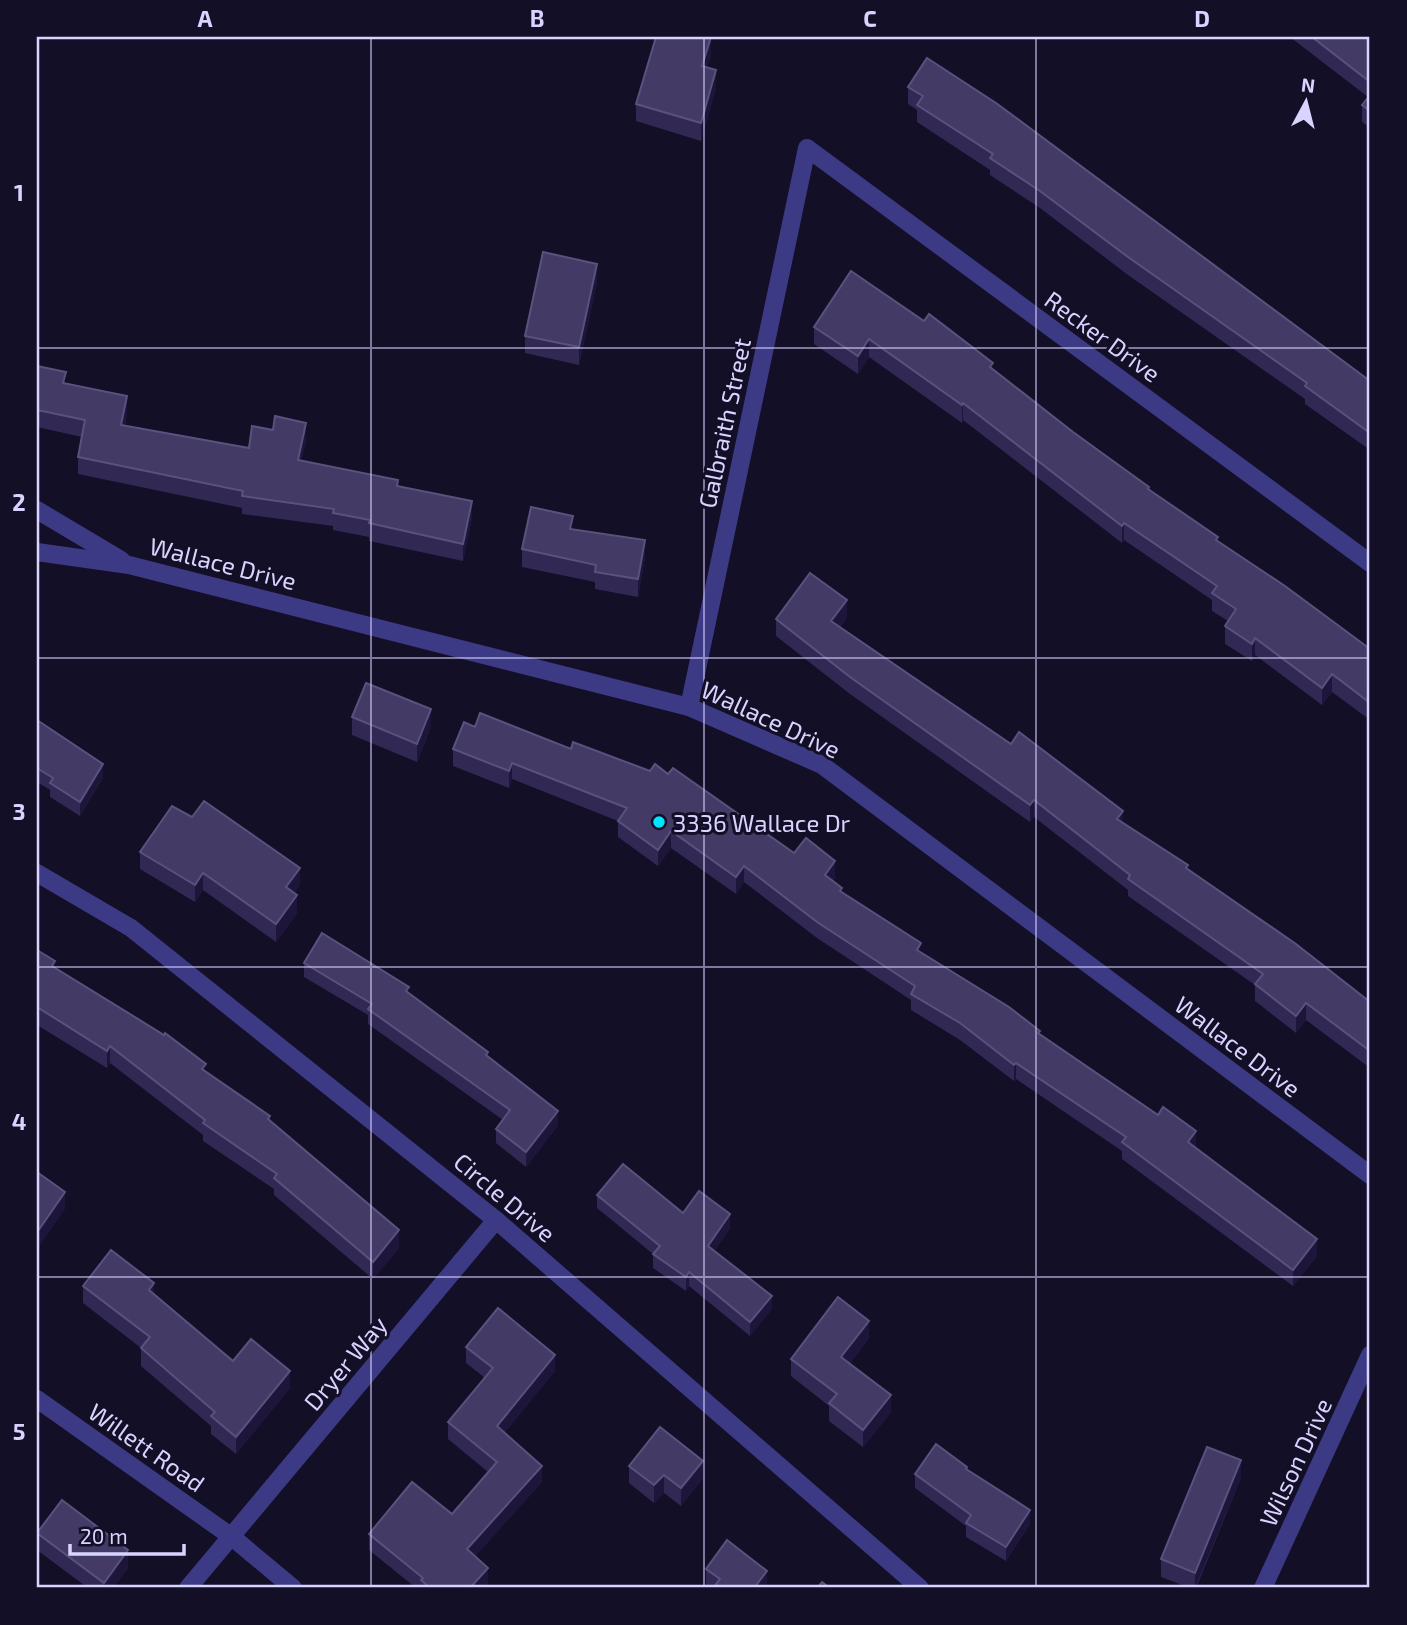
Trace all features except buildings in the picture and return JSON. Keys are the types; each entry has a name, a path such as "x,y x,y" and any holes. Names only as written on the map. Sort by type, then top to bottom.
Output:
{"street":[{"name":"Recker Drive","path":"807,149 1370,563"},
{"name":"Galbraith Street","path":"689,707 807,149"},
{"path":"37,510 129,565"},
{"name":"Wallace Drive","path":"37,552 129,565 689,707 822,765 1370,1175"},
{"name":"Circle Drive","path":"37,873 131,928 496,1220 920,1588"},
{"name":"Dryer Way","path":"188,1588 496,1220"},
{"name":"Wilson Drive","path":"1263,1588 1370,1355"},
{"name":"Willett Road","path":"37,1399 232,1537 293,1588"}],"place":[{"name":"3336 Wallace Dr","path":"659,822"}]}
